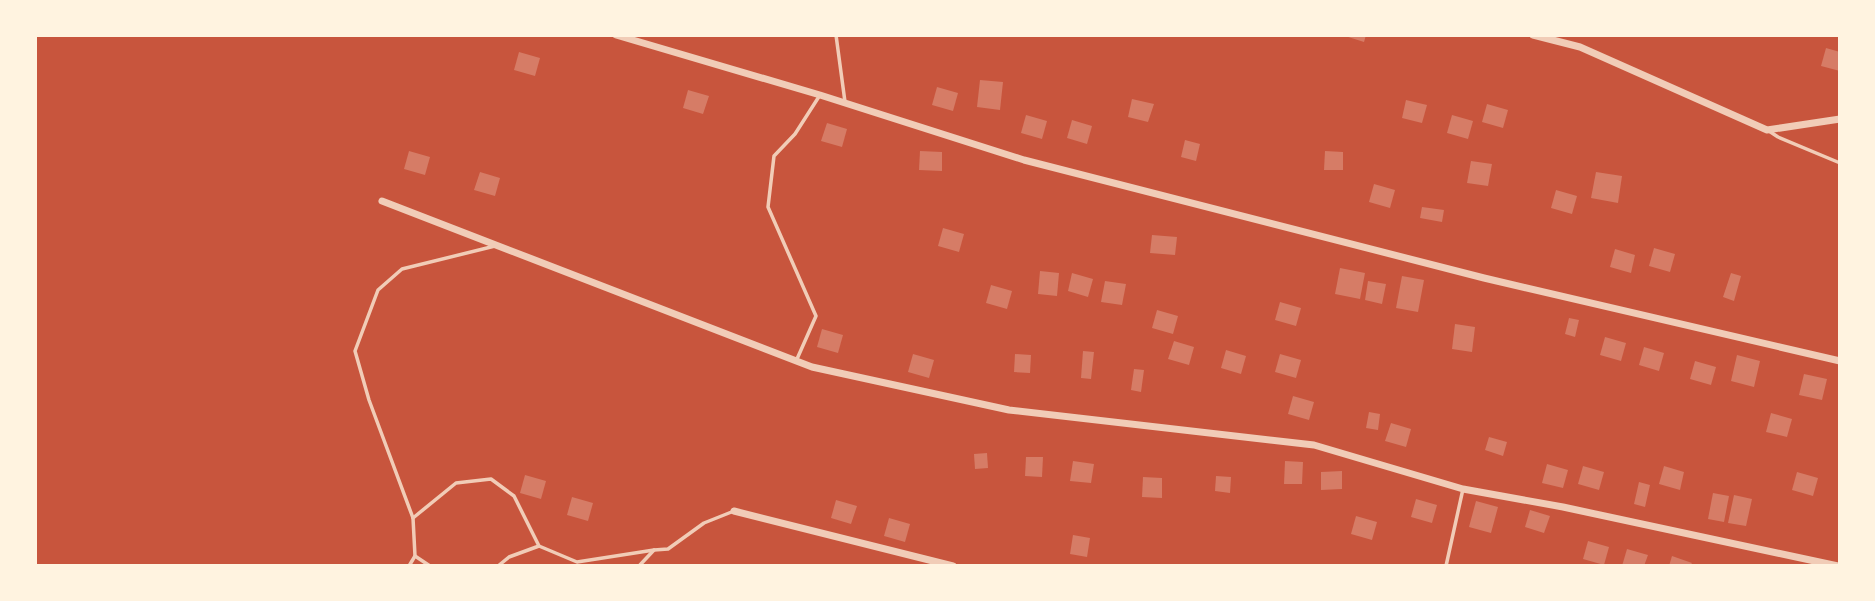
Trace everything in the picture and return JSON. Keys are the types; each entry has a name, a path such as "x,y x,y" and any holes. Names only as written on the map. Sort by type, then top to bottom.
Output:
{"street":[{"path":"616,35 1037,164 1484,278 1840,360"},
{"path":"1533,35 1580,47 1767,130 1840,118"},
{"path":"382,201 812,367 1009,410 1314,445 1463,489 1838,566 1840,558"},
{"path":"734,511 953,566"}],"lane":[{"path":"836,35 845,104"},
{"path":"796,361 816,316 768,207 774,156 795,134 820,96"},
{"path":"1767,130 1840,163"},
{"path":"409,566 415,556 413,517 369,400 355,351 378,290 402,269 497,246"},
{"path":"413,517 456,484 491,479 514,496 539,546 577,562 668,549 704,523 734,511"},
{"path":"1447,566 1463,489"},
{"path":"498,566 509,557 539,546"},
{"path":"639,566 654,550"},
{"path":"415,556 430,566"}],"building":[{"path":"1342,35 1366,35 1364,42"},
{"path":"1826,48 1840,52 1840,71 1821,66"},
{"path":"519,52 540,58 535,76 514,70"},
{"path":"980,80 1003,82 1000,110 977,107"},
{"path":"937,87 958,93 953,111 932,105"},
{"path":"688,90 709,96 703,114 683,108"},
{"path":"1132,99 1154,104 1148,122 1128,117"},
{"path":"1406,100 1427,105 1422,123 1402,118"},
{"path":"1487,104 1508,110 1503,128 1482,122"},
{"path":"1026,115 1047,121 1042,139 1021,133"},
{"path":"1452,115 1473,121 1468,139 1447,133"},
{"path":"1072,120 1092,126 1087,144 1067,138"},
{"path":"827,123 847,129 842,147 821,141"},
{"path":"1185,140 1200,144 1196,161 1181,157"},
{"path":"409,151 430,157 425,175 404,169"},
{"path":"920,151 942,152 942,171 919,170"},
{"path":"1325,151 1343,152 1343,170 1324,170"},
{"path":"1471,161 1492,164 1488,186 1467,183"},
{"path":"480,172 500,178 495,196 474,190"},
{"path":"1596,172 1622,176 1618,203 1591,198"},
{"path":"1374,184 1395,190 1390,208 1369,202"},
{"path":"1556,190 1577,196 1572,214 1551,208"},
{"path":"1422,207 1444,210 1442,222 1420,218"},
{"path":"943,228 964,234 959,252 938,246"},
{"path":"1152,235 1177,237 1175,255 1150,253"},
{"path":"1654,248 1675,254 1670,272 1649,266"},
{"path":"1615,249 1635,255 1631,273 1610,267"},
{"path":"1340,268 1365,273 1360,299 1335,294"},
{"path":"1040,271 1059,273 1057,296 1038,294"},
{"path":"1072,273 1093,279 1088,297 1068,291"},
{"path":"1731,273 1741,276 1734,301 1723,297"},
{"path":"1402,276 1424,280 1418,312 1396,308"},
{"path":"1105,281 1126,284 1122,305 1101,302"},
{"path":"1368,281 1386,284 1382,304 1365,300"},
{"path":"991,285 1012,291 1007,309 986,303"},
{"path":"1280,302 1301,308 1296,326 1275,320"},
{"path":"1157,310 1178,316 1173,334 1152,328"},
{"path":"1569,318 1579,320 1575,337 1565,334"},
{"path":"1455,324 1475,327 1472,352 1452,349"},
{"path":"822,329 843,335 838,353 817,347"},
{"path":"1605,337 1626,343 1621,361 1600,355"},
{"path":"1174,341 1194,347 1189,365 1168,359"},
{"path":"1644,347 1664,353 1659,371 1639,365"},
{"path":"1226,350 1246,356 1241,374 1221,368"},
{"path":"1083,351 1094,352 1091,379 1081,378"},
{"path":"913,354 934,360 929,378 908,372"},
{"path":"1015,354 1031,355 1030,373 1014,372"},
{"path":"1280,354 1301,360 1296,378 1275,372"},
{"path":"1737,355 1760,361 1754,387 1731,381"},
{"path":"1695,361 1716,367 1711,385 1690,379"},
{"path":"1134,369 1144,370 1141,392 1131,390"},
{"path":"1804,374 1827,379 1822,400 1799,395"},
{"path":"1293,396 1314,402 1309,420 1288,414"},
{"path":"1369,412 1380,414 1378,430 1366,428"},
{"path":"1771,413 1792,419 1787,437 1766,432"},
{"path":"1391,423 1411,429 1406,447 1385,441"},
{"path":"1489,437 1507,442 1503,456 1485,450"},
{"path":"987,453 988,468 975,469 974,454"},
{"path":"1026,457 1043,457 1042,477 1025,476"},
{"path":"1073,461 1094,464 1091,483 1070,481"},
{"path":"1285,461 1303,462 1302,484 1284,484"},
{"path":"1547,464 1568,470 1563,488 1542,483"},
{"path":"1583,466 1604,472 1599,490 1578,484"},
{"path":"1664,466 1684,472 1680,490 1659,484"},
{"path":"1342,471 1342,489 1321,490 1321,472"},
{"path":"1797,472 1818,478 1813,496 1792,490"},
{"path":"525,475 546,481 541,499 520,493"},
{"path":"1216,476 1231,477 1230,493 1215,491"},
{"path":"1143,477 1162,478 1162,498 1142,497"},
{"path":"1639,482 1650,485 1645,507 1634,504"},
{"path":"1713,493 1729,496 1724,522 1708,519"},
{"path":"1734,495 1752,499 1746,526 1728,523"},
{"path":"572,497 593,503 588,521 567,515"},
{"path":"1416,499 1437,505 1432,523 1411,517"},
{"path":"836,500 857,506 851,524 831,518"},
{"path":"1476,501 1498,507 1491,533 1469,527"},
{"path":"1530,510 1550,516 1544,533 1525,527"},
{"path":"1356,516 1377,522 1372,540 1351,534"},
{"path":"889,518 910,524 905,542 884,536"},
{"path":"1073,535 1090,538 1087,557 1070,554"},
{"path":"1588,541 1609,547 1604,565 1583,559"},
{"path":"1627,549 1648,555 1644,566 1622,566"},
{"path":"1672,556 1692,563 1690,566 1669,566"}]}
